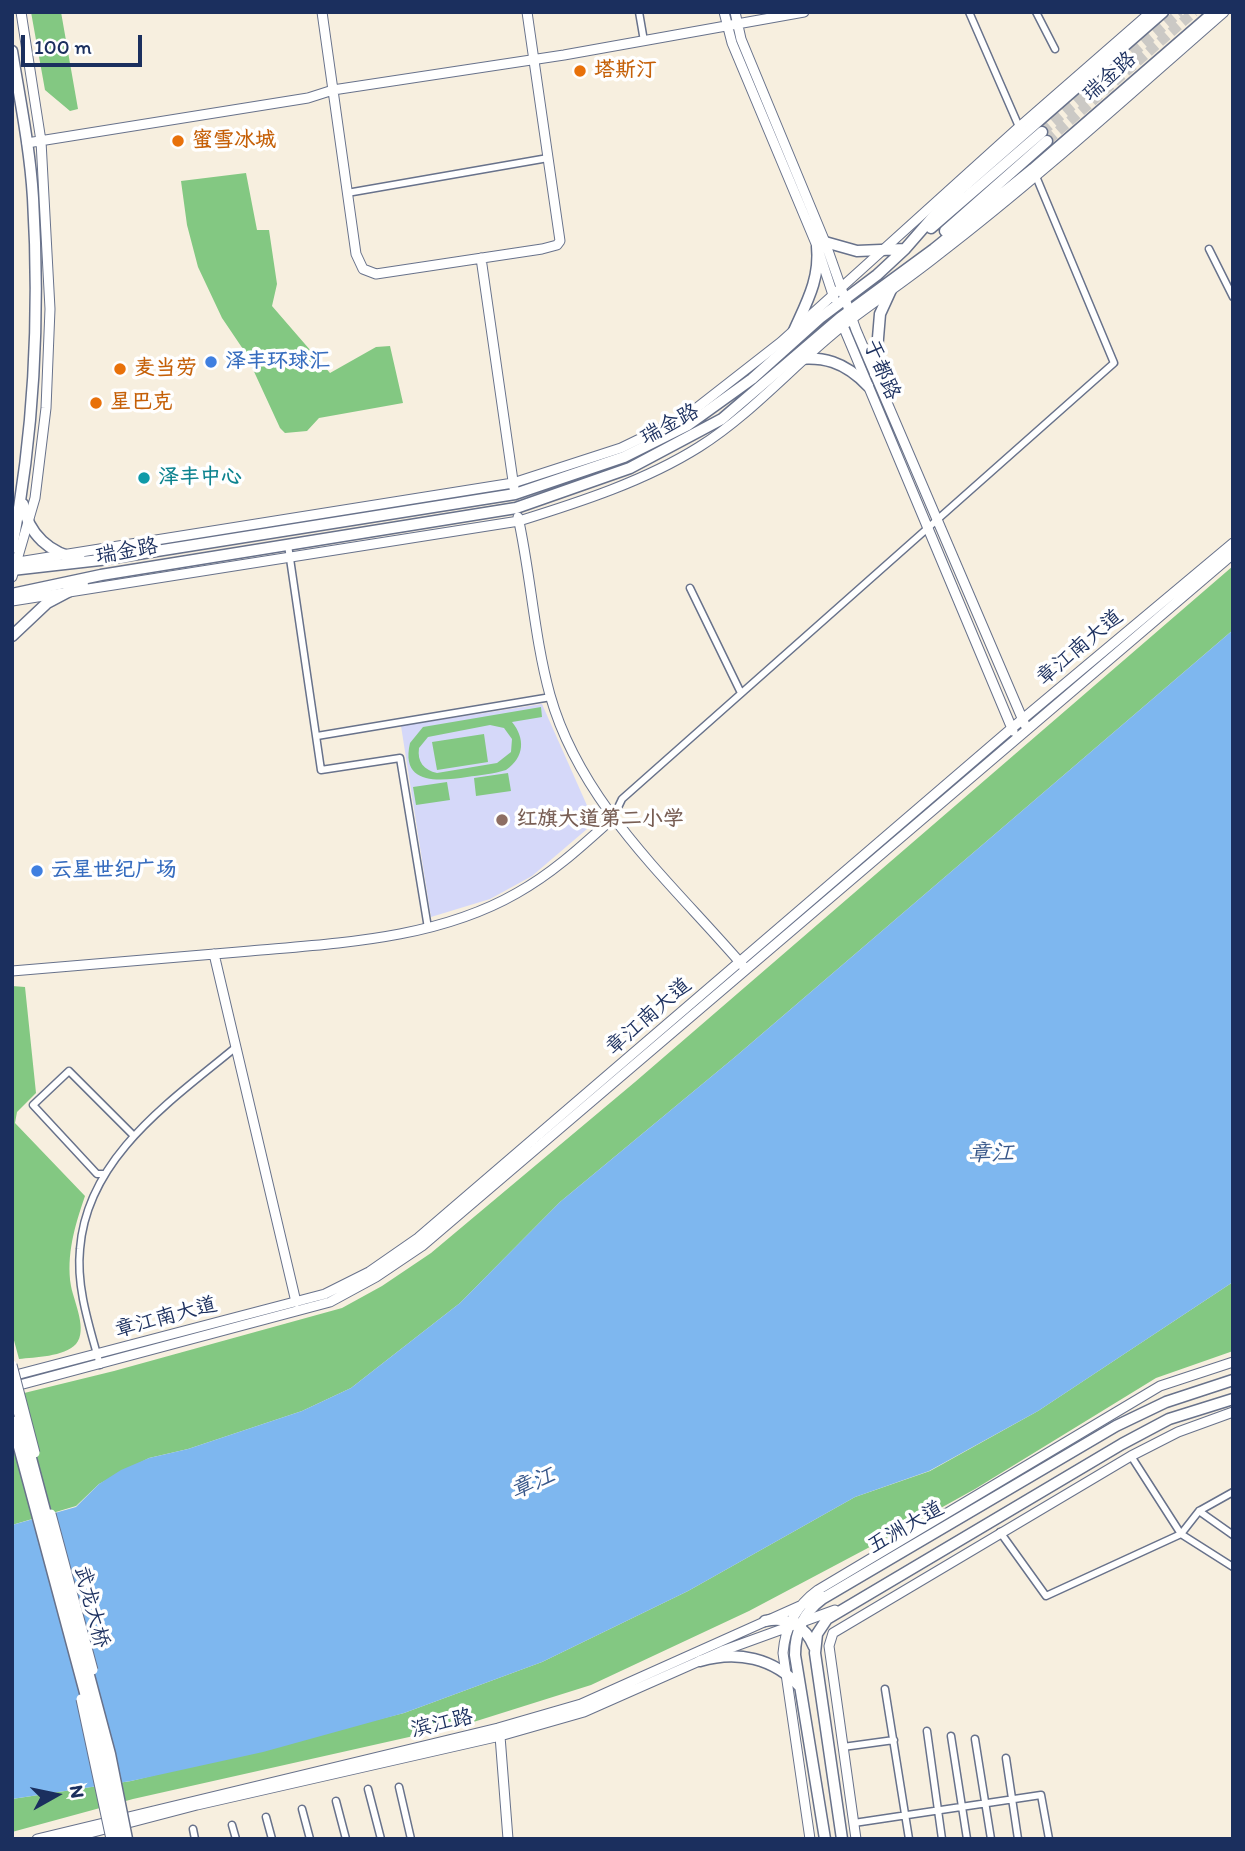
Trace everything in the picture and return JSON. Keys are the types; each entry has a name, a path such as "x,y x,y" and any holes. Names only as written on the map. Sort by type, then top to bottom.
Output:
{"main road":[{"name":"瑞金路","path":"13,568 100,560 514,489 624,457 714,410 905,249 946,202 1020,130 1163,12"},
{"name":"瑞金路","path":"12,594 101,575 289,550 516,508 630,468 722,419 788,360 1034,172 1214,12"},
{"path":"12,51 33,198 35,312 23,499 27,519 42,541 64,555 100,560"},
{"path":"787,347 813,289 821,244 846,249 905,249 1044,137 909,265 889,291 880,314 875,374"},
{"path":"788,360 821,358 838,363 868,386"},
{"path":"12,478 25,481"},
{"path":"12,548 25,481"},
{"path":"12,636 35,612 62,593 101,575"},
{"name":"五洲大道","path":"800,1619 836,1590 1116,1426 1166,1402 1233,1380"},
{"name":"武龙大桥","path":"12,1387 110,1754 129,1839"},
{"name":"五洲大道","path":"800,1619 841,1608 1122,1444 1170,1419 1233,1399"},
{"name":"武龙大桥","path":"12,1421 102,1756 117,1839"},
{"path":"765,1621 800,1619"},
{"path":"800,1619 815,1653"},
{"path":"800,1619 815,1653 842,1839"},
{"path":"800,1619 795,1655 825,1839"},
{"path":"700,1661 722,1656 743,1656 764,1662 785,1673 801,1688"}],"street":[{"path":"13,568 35,498 46,408 50,309 41,141 21,12"},
{"path":"322,12 356,254 363,269 376,274 553,247 561,241 527,12"},
{"path":"639,12 644,41"},
{"name":"于都路","path":"724,12 732,25 821,244 842,288 841,303 868,386 1017,738"},
{"name":"于都路","path":"732,25 735,12"},
{"path":"27,142 308,98 333,90 644,41 804,12"},
{"path":"970,12 1020,130"},
{"path":"1036,12 1055,49"},
{"path":"13,568 64,555 514,489 621,448 685,417 709,400 842,288 1151,12"},
{"path":"12,601 289,550 519,521 583,502 699,447 760,400 846,318 938,256 1224,12"},
{"path":"347,192 548,158"},
{"path":"12,971 347,943 428,928 481,911 516,894 557,867 613,818 622,799 937,517 1114,363 1034,172"},
{"name":"于都路","path":"821,244 833,294 841,303"},
{"path":"1209,249 1233,297"},
{"path":"481,258 514,489"},
{"name":"于都路","path":"846,318 875,374 1027,730"},
{"path":"516,508 551,697 578,763 613,818 743,967"},
{"name":"章江南大道","path":"12,1387 330,1303 376,1278 422,1246 743,967 1012,728 1233,543"},
{"path":"289,550 321,770 400,758 428,928"},
{"name":"章江南大道","path":"12,1376 296,1302 343,1287 418,1238 1027,730 1233,554"},
{"path":"690,588 741,693"},
{"path":"317,736 551,697"},
{"path":"214,954 296,1302"},
{"path":"100,1365 86,1312 80,1249 87,1213 105,1174 134,1136 236,1047"},
{"path":"105,1174 97,1174 33,1105 69,1071 134,1136"},
{"name":"滨江路","path":"67,1839 197,1805 500,1736 584,1712 800,1619 818,1590 1160,1386 1233,1363"},
{"path":"12,1365 111,1739 129,1839"},
{"path":"856,1839 829,1646 836,1630 1131,1456 1178,1432 1233,1412"},
{"path":"12,1437 96,1758 111,1839"},
{"path":"1131,1456 1181,1534 1233,1567"},
{"path":"1000,1532 1046,1596 1181,1534 1199,1511 1233,1492"},
{"path":"1199,1511 1233,1535"},
{"path":"810,1839 783,1653 800,1619 829,1646"},
{"name":"滨江路","path":"37,1839 498,1728 582,1704 765,1621"},
{"path":"885,1689 909,1839"},
{"path":"927,1731 942,1839"},
{"path":"500,1736 508,1839"},
{"path":"951,1736 967,1839"},
{"path":"975,1739 991,1839"},
{"path":"843,1747 894,1740"},
{"path":"1006,1758 1018,1839"},
{"path":"399,1787 411,1839"},
{"path":"368,1789 381,1839"},
{"path":"854,1823 1041,1795 1049,1839"},
{"path":"336,1801 346,1839"},
{"path":"302,1809 310,1839"},
{"path":"266,1817 272,1839"},
{"path":"232,1825 236,1839"},
{"path":"193,1829 195,1839"}],"shaded area":[{"name":"红旗大道第二小学","path":"542,704 589,810 587,829 532,876 490,899 431,917 401,726"}],"green space":[{"path":"31,12 61,12 78,109 70,111 45,90"},
{"path":"246,173 257,230 269,230 277,284 272,306 330,373 376,347 390,346 403,403 319,418 307,431 285,433 280,428 245,352 222,318 198,267 187,225 181,181"},
{"path":"1233,566 1233,630 735,1057 560,1202 460,1303 351,1388 302,1411 188,1449 149,1458 99,1484 76,1506 12,1525 12,1396 114,1371 342,1308 382,1286 431,1253 635,1082"},
{"path":"541,707 542,717 512,722 521,741 520,753 506,770 492,773 445,779 425,778 417,774 408,757 410,743 423,727","holes":["490,725 504,728 512,739 511,752 497,763 437,773 428,770 420,761 419,748 428,737"]},
{"path":"484,734 488,762 437,770 432,742"},
{"path":"508,773 511,791 476,796 474,778"},
{"path":"447,782 450,800 416,805 413,787"},
{"path":"12,986 25,987 36,1093 17,1112 15,1123 85,1196 75,1229 70,1263 71,1286 81,1331 79,1338 76,1344 64,1352 19,1359 12,1333"},
{"path":"1233,1282 1233,1351 1156,1378 975,1489 883,1540 749,1611 591,1685 467,1724 133,1799 12,1832 12,1799 131,1781 404,1713 542,1662 688,1591 855,1497 930,1471 1038,1411"}],"water":[{"name":"章江","path":"1233,630 1233,1282 1038,1411 929,1471 855,1497 688,1591 542,1662 404,1713 263,1752 131,1781 12,1799 12,1525 76,1507 99,1484 121,1470 149,1458 188,1449 302,1411 351,1388 460,1303 560,1202 735,1057"}],"tunnel":[{"path":"1042,132 1180,12"},
{"path":"1047,141 1194,12"}],"place":[{"name":"塔斯汀","path":"580,71"},
{"name":"蜜雪冰城","path":"178,141"},
{"name":"泽丰环球汇","path":"211,362"},
{"name":"麦当劳","path":"120,369"},
{"name":"星巴克","path":"96,403"},
{"name":"泽丰中心","path":"144,478"},
{"name":"红旗大道第二小学","path":"502,820"},
{"name":"云星世纪广场","path":"37,871"}]}
